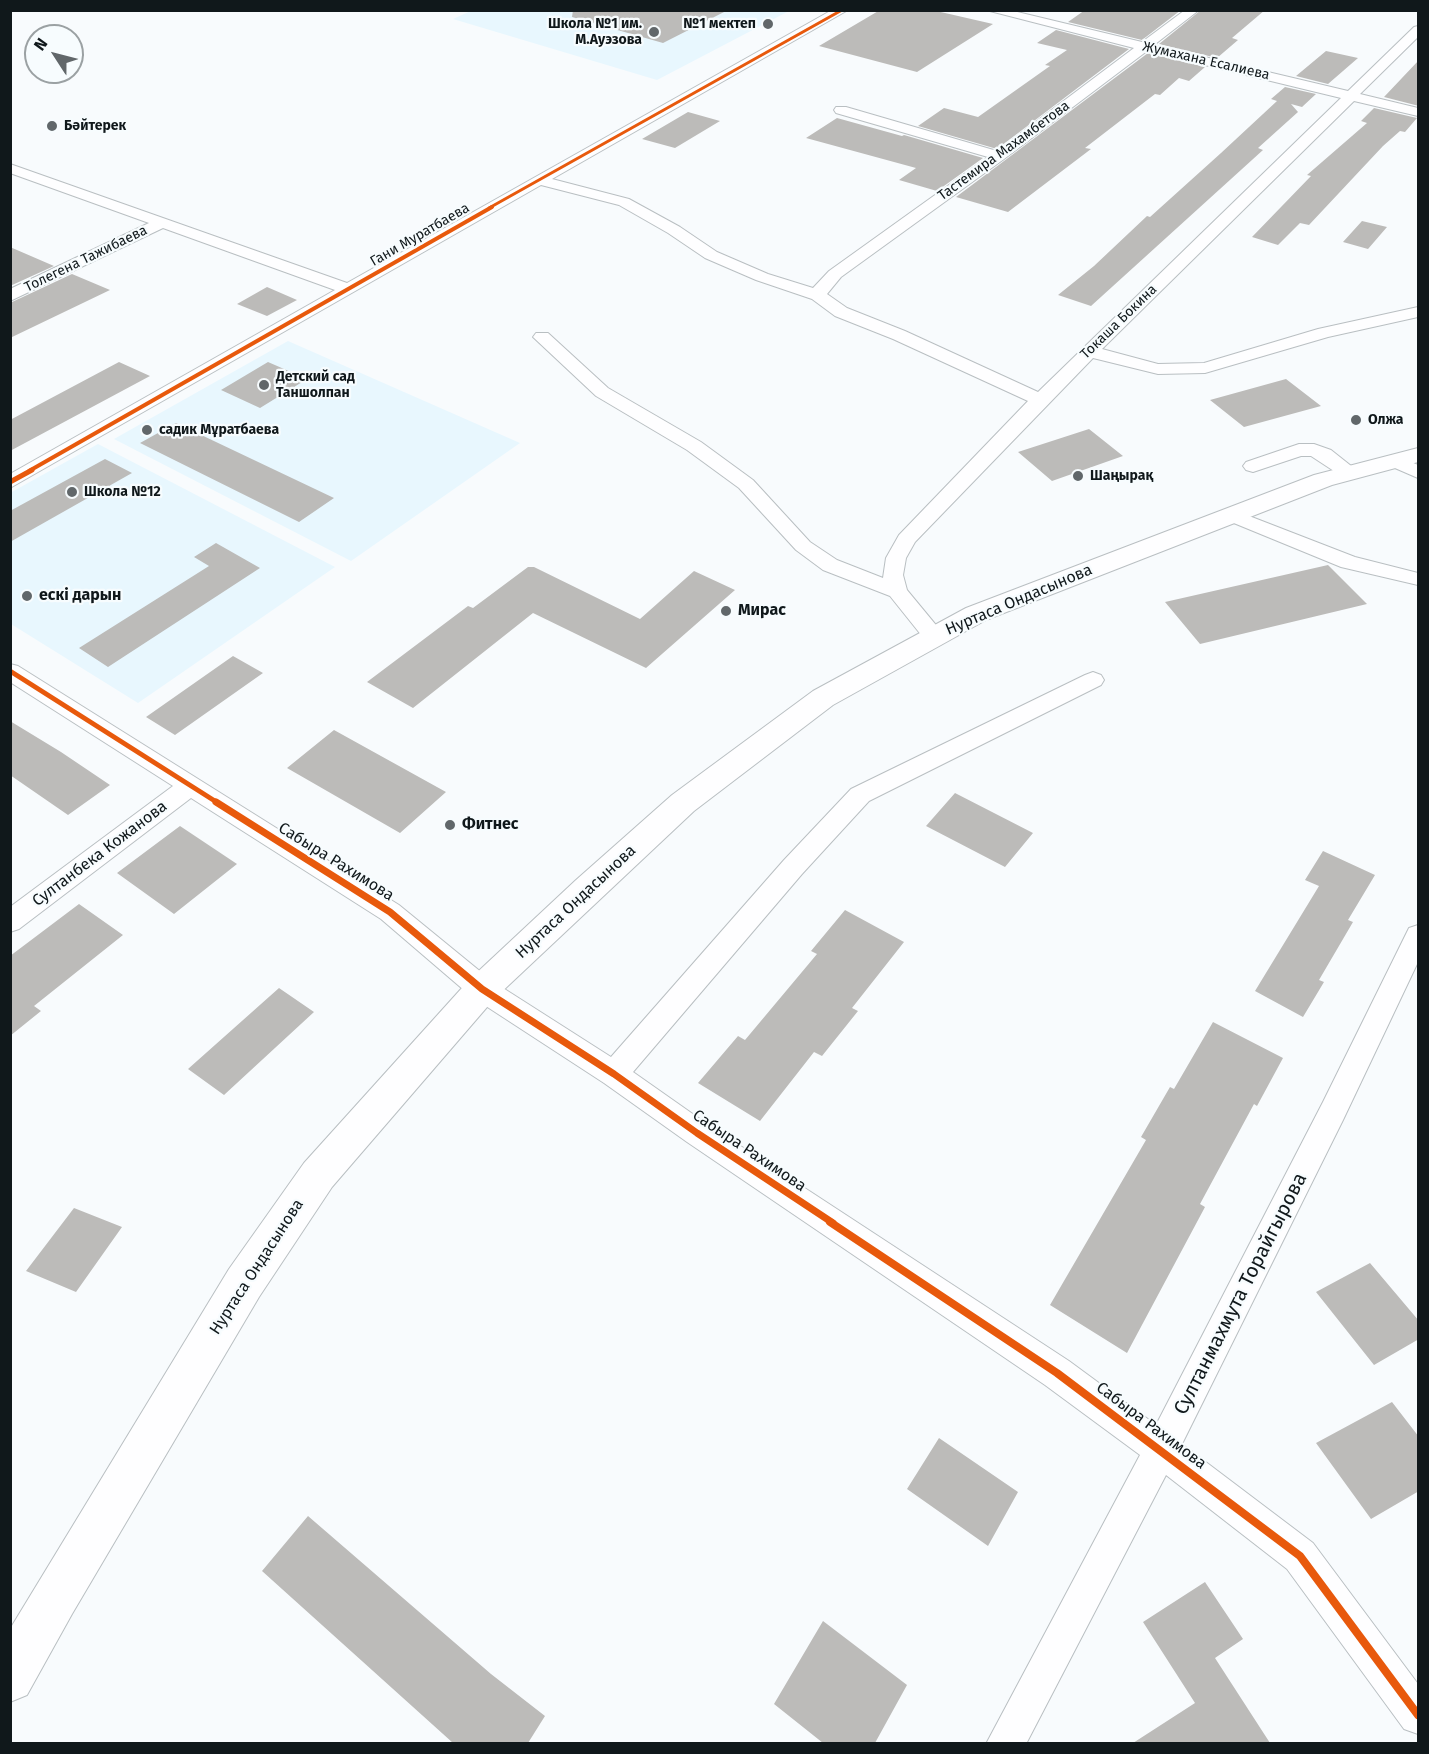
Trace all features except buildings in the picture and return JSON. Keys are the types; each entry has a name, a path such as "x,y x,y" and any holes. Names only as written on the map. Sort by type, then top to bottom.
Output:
{"main road":[{"name":"Нуртаса Ондасынова","path":"10,1678 67,1577 238,1293 318,1175 483,989 683,803 823,698 976,614 1323,480 1411,463"}],"street":[{"name":"Гани Муратбаева","path":"10,482 842,10"},
{"name":"Жумахана Есалиева","path":"993,10 1419,112"},
{"name":"Тастемира Махамбетова","path":"818,295 822,286 835,274 999,156 1193,10"},
{"name":"Токаша Бокина","path":"897,591 893,575 896,558 906,539 1040,400 1419,30"},
{"path":"841,110 999,156"},
{"path":"10,168 348,289"},
{"path":"539,180 624,202 674,230 711,255 762,277 818,295 841,312 898,335 1040,400"},
{"name":"Толегена Тажибаева","path":"10,296 162,223"},
{"path":"1090,351 1158,369 1205,368 1324,333 1419,312"},
{"path":"542,338 603,392 694,447 746,484 803,546 830,565 897,591 934,636"},
{"path":"1253,466 1304,449 1324,454 1350,473"},
{"path":"1231,515 1348,562 1419,579"},
{"name":"Сабыра Рахимова","path":"10,671 390,912 483,989 614,1074 697,1133 1057,1373 1161,1450 1300,1556 1419,1715"},
{"path":"614,1074 793,867 860,795 1093,680"},
{"name":"Султанбека Кожанова","path":"10,922 190,786"},
{"name":"Султанмахмута Торайгырова","path":"1005,1743 1161,1450 1333,1111 1419,935"}],"shaded area":[{"path":"473,10 789,11 657,80 453,19"},
{"path":"288,341 520,443 351,561 114,439"},
{"path":"98,444 335,567 138,703 11,624 10,493"}],"cycle path":[{"path":"10,482 842,10"},
{"path":"10,671 390,912 482,989 614,1074 697,1133 1057,1373 1161,1450 1300,1556 1418,1715"}],"place":[{"name":"№1 мектеп","path":"768,24"},
{"name":"Школа №1 им. М.Ауэзова","path":"654,32"},
{"name":"Бәйтерек","path":"52,126"},
{"name":"Детский сад Таншолпан","path":"264,385"},
{"name":"Олжа","path":"1356,420"},
{"name":"садик Мұратбаева","path":"147,430"},
{"name":"Шаңырақ","path":"1078,476"},
{"name":"Школа №12","path":"72,492"},
{"name":"ескі дарын","path":"27,596"},
{"name":"Мирас","path":"726,611"},
{"name":"Фитнес","path":"450,825"}]}
